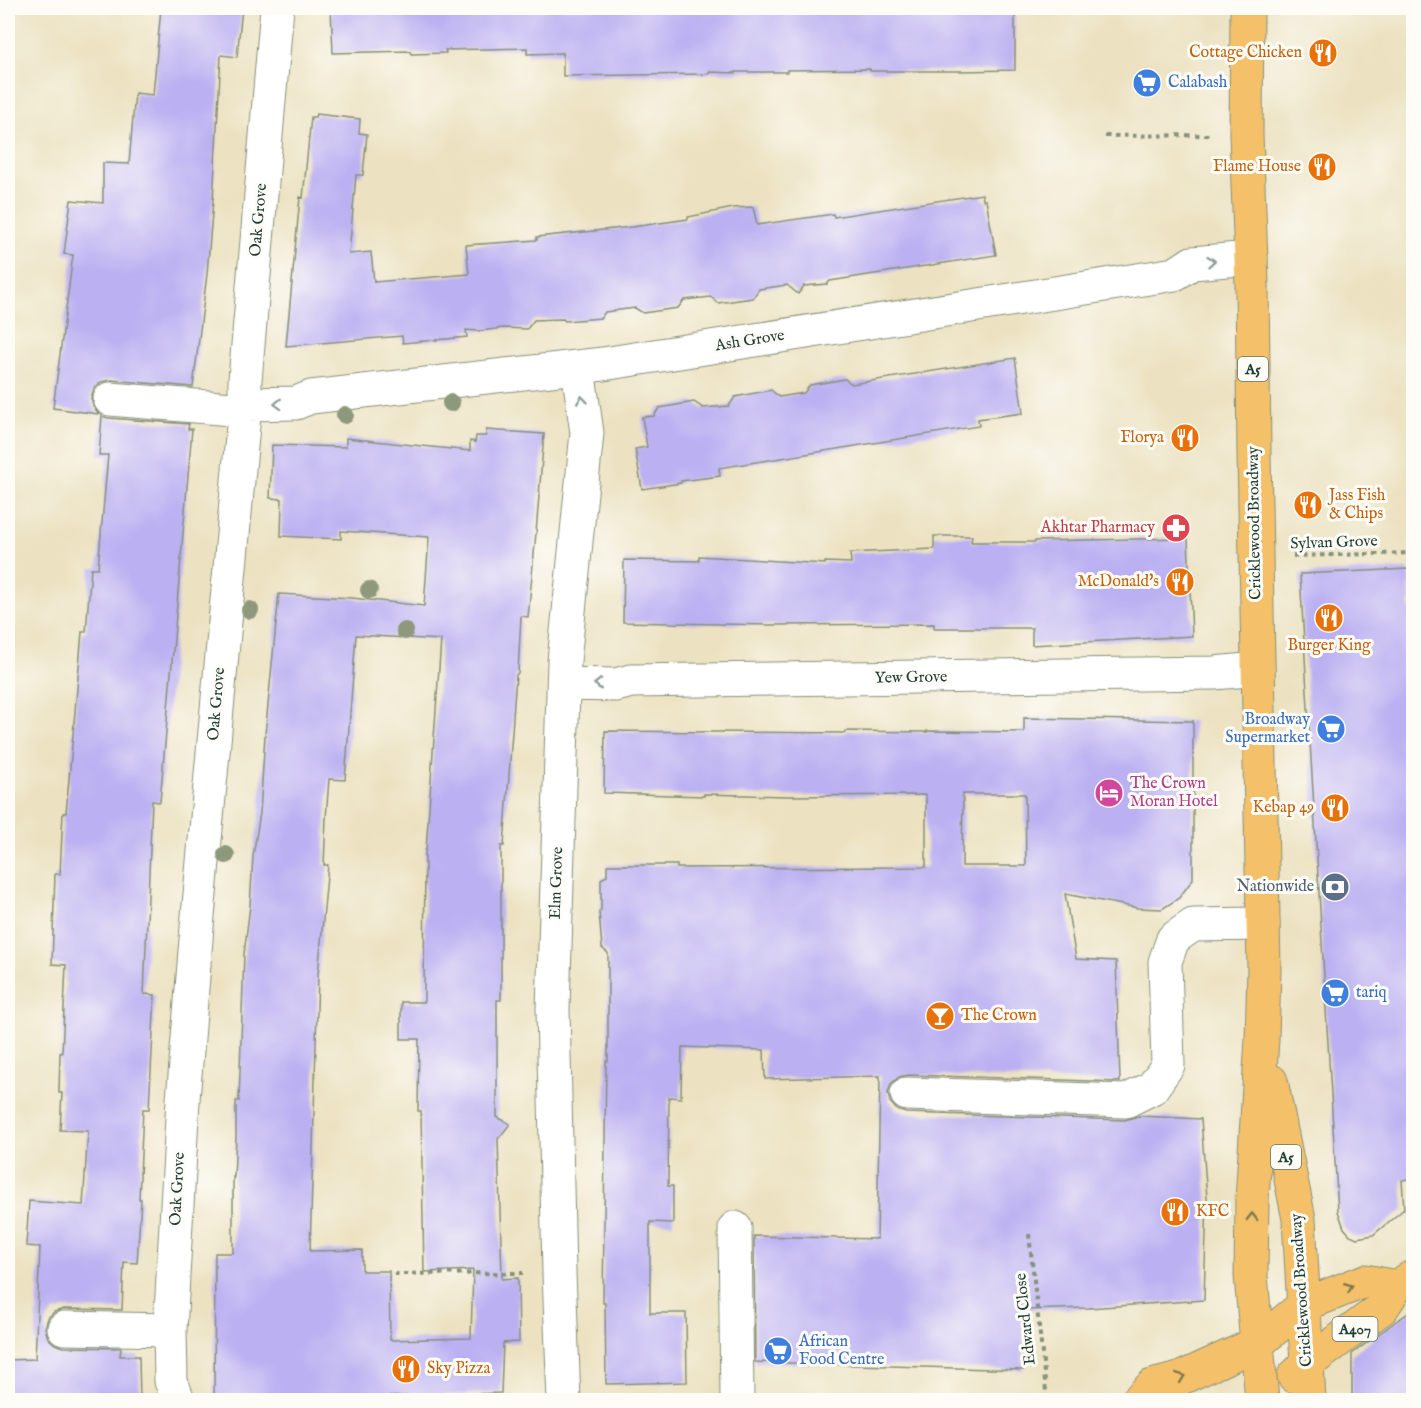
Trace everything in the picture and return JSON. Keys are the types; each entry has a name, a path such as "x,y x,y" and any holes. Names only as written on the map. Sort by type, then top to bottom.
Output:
{"main road":[{"name":"Cricklewood Broadway","path":"1247,8 1246,134 1251,258 1264,970 1252,1200 1251,1276 1262,1401"},
{"name":"Cricklewood Broadway","path":"1262,1039 1299,1219 1309,1401"},
{"name":"A407","path":"1138,1401 1152,1386 1179,1379 1258,1343 1304,1305 1365,1281 1405,1282"},
{"name":"A407","path":"1268,1401 1307,1364 1382,1308 1405,1282"}],"street":[{"name":"Oak Grove","path":"174,1391 170,1330 183,1100 277,8"},
{"name":"Ash Grove","path":"110,399 244,407 296,403 310,397 578,368 1175,274 1192,263 1251,258"},
{"name":"Elm Grove","path":"564,1401 553,1009 564,661 587,433 578,368"},
{"name":"Yew Grove","path":"564,684 616,685 631,681 1214,673 1258,669"},
{"path":"907,1094 1126,1101 1152,1088 1168,1065 1166,962 1173,939 1193,925 1263,924"},
{"path":"735,1228 737,1401"},
{"path":"63,1328 170,1330"}],"path":[{"path":"1106,136 1246,134"},
{"name":"Sylvan Grove","path":"1256,557 1413,553"},
{"name":"Edward Close","path":"1029,1234 1047,1401"},
{"path":"394,1274 559,1273"}],"building":[{"path":"161,8 242,8 237,57 221,55 207,274 193,387 111,380 101,382 94,389 91,398 99,414 53,408 73,255 64,254 71,200 103,203 103,163 129,164 135,93 153,95"},
{"path":"331,8 1015,8 1015,70 787,70 787,72 563,76 563,53 527,54 527,48 445,50 446,53 411,54 410,51 333,53"},
{"path":"316,114 360,119 359,133 367,134 363,175 356,175 349,254 371,252 374,282 469,274 466,245 537,240 537,237 632,227 688,219 688,217 733,208 753,207 757,225 833,214 834,217 982,194 983,200 986,200 996,255 804,286 798,294 787,285 759,289 753,298 718,303 711,297 684,300 678,308 643,313 635,308 605,312 601,318 565,321 563,319 534,320 527,329 466,330 467,337 403,343 402,336 286,346 300,197 303,198 311,117 315,117"},
{"path":"1015,358 1023,413 978,419 979,426 719,468 720,476 642,489 635,449 647,447 642,417 654,416 659,408 694,402 703,408 729,406 735,397 771,390 779,397 804,393 810,385 845,379 852,384"},
{"path":"102,416 189,424 188,429 192,429 160,802 152,801 144,994 155,995 149,1109 143,1109 137,1263 124,1262 122,1310 64,1309 54,1312 48,1318 45,1328 48,1338 64,1347 121,1348 120,1356 139,1356 140,1401 8,1401 8,1360 35,1359 40,1247 26,1246 29,1201 83,1205 88,1131 60,1130 62,1093 59,1093 60,1053 62,1053 66,965 52,964 55,874 60,874 63,813 66,813 82,632 86,632 91,568 98,568 108,455 99,455"},
{"path":"486,430 544,434 528,617 521,616 504,846 501,846 501,1000 497,1000 497,1117 510,1124 498,1139 502,1279 518,1278 519,1342 503,1343 501,1393 354,1398 352,1401 214,1401 215,1253 233,1253 233,1177 236,1101 239,1101 244,954 253,856 260,813 279,594 352,598 424,606 429,537 341,531 341,539 281,536 282,499 270,498 272,445 346,447 346,438 470,451 470,441 475,442 476,436 486,436","holes":["356,635 441,640 425,850 424,1002 401,1002 401,1039 419,1039 418,1111 421,1111 424,1272 473,1270 471,1338 390,1340 389,1271 362,1271 362,1250 310,1251 318,975 328,865 324,865 326,818 329,779 345,780"]},
{"path":"934,536 972,536 971,542 1188,538 1192,636 1032,645 1032,628 934,628 934,624 770,625 623,622 624,560 699,561 699,556 825,564 825,562 851,563 850,553 934,549"},
{"path":"1409,569 1410,609 1413,609 1413,1178 1402,1180 1404,1209 1373,1235 1357,1238 1350,1235 1344,1228 1338,1211 1300,574"},
{"path":"1024,718 1193,721 1193,879 1179,898 1162,909 1138,908 1065,894 1076,959 1116,961 1120,1082 908,1075 899,1077 891,1084 888,1093 890,1102 897,1110 906,1113 1125,1120 1139,1116 1201,1119 1207,1198 1204,1300 1024,1310 1023,1370 755,1362 754,1236 877,1239 880,1076 765,1079 764,1050 682,1047 681,1098 669,1097 668,1186 673,1186 673,1223 650,1222 650,1313 686,1313 687,1382 606,1384 605,1303 603,1303 608,953 602,948 599,912 601,910 601,879 607,876 607,865 677,865 677,868 926,867 926,795 704,794 704,796 604,793 605,731 1024,732","holes":["963,794 1025,794 1026,866 962,866"]},
{"path":"1413,1310 1413,1401 1352,1401 1352,1354"}],"place":[{"name":"Cottage Chicken","path":"1323,53"},
{"name":"Calabash","path":"1147,83"},
{"name":"Flame House","path":"1322,167"},
{"name":"Florya","path":"1185,438"},
{"name":"Jass Fish & Chips","path":"1308,505"},
{"name":"Akhtar Pharmacy","path":"1176,528"},
{"name":"McDonald's","path":"1180,582"},
{"name":"Burger King","path":"1329,618"},
{"name":"Broadway Supermarket","path":"1331,729"},
{"name":"The Crown Moran Hotel","path":"1109,793"},
{"name":"Kebap 49","path":"1335,808"},
{"name":"Nationwide","path":"1335,887"},
{"name":"tariq","path":"1335,993"},
{"name":"The Crown","path":"940,1016"},
{"name":"KFC","path":"1175,1212"},
{"name":"African Food Centre","path":"778,1351"},
{"name":"Sky Pizza","path":"406,1369"}]}
